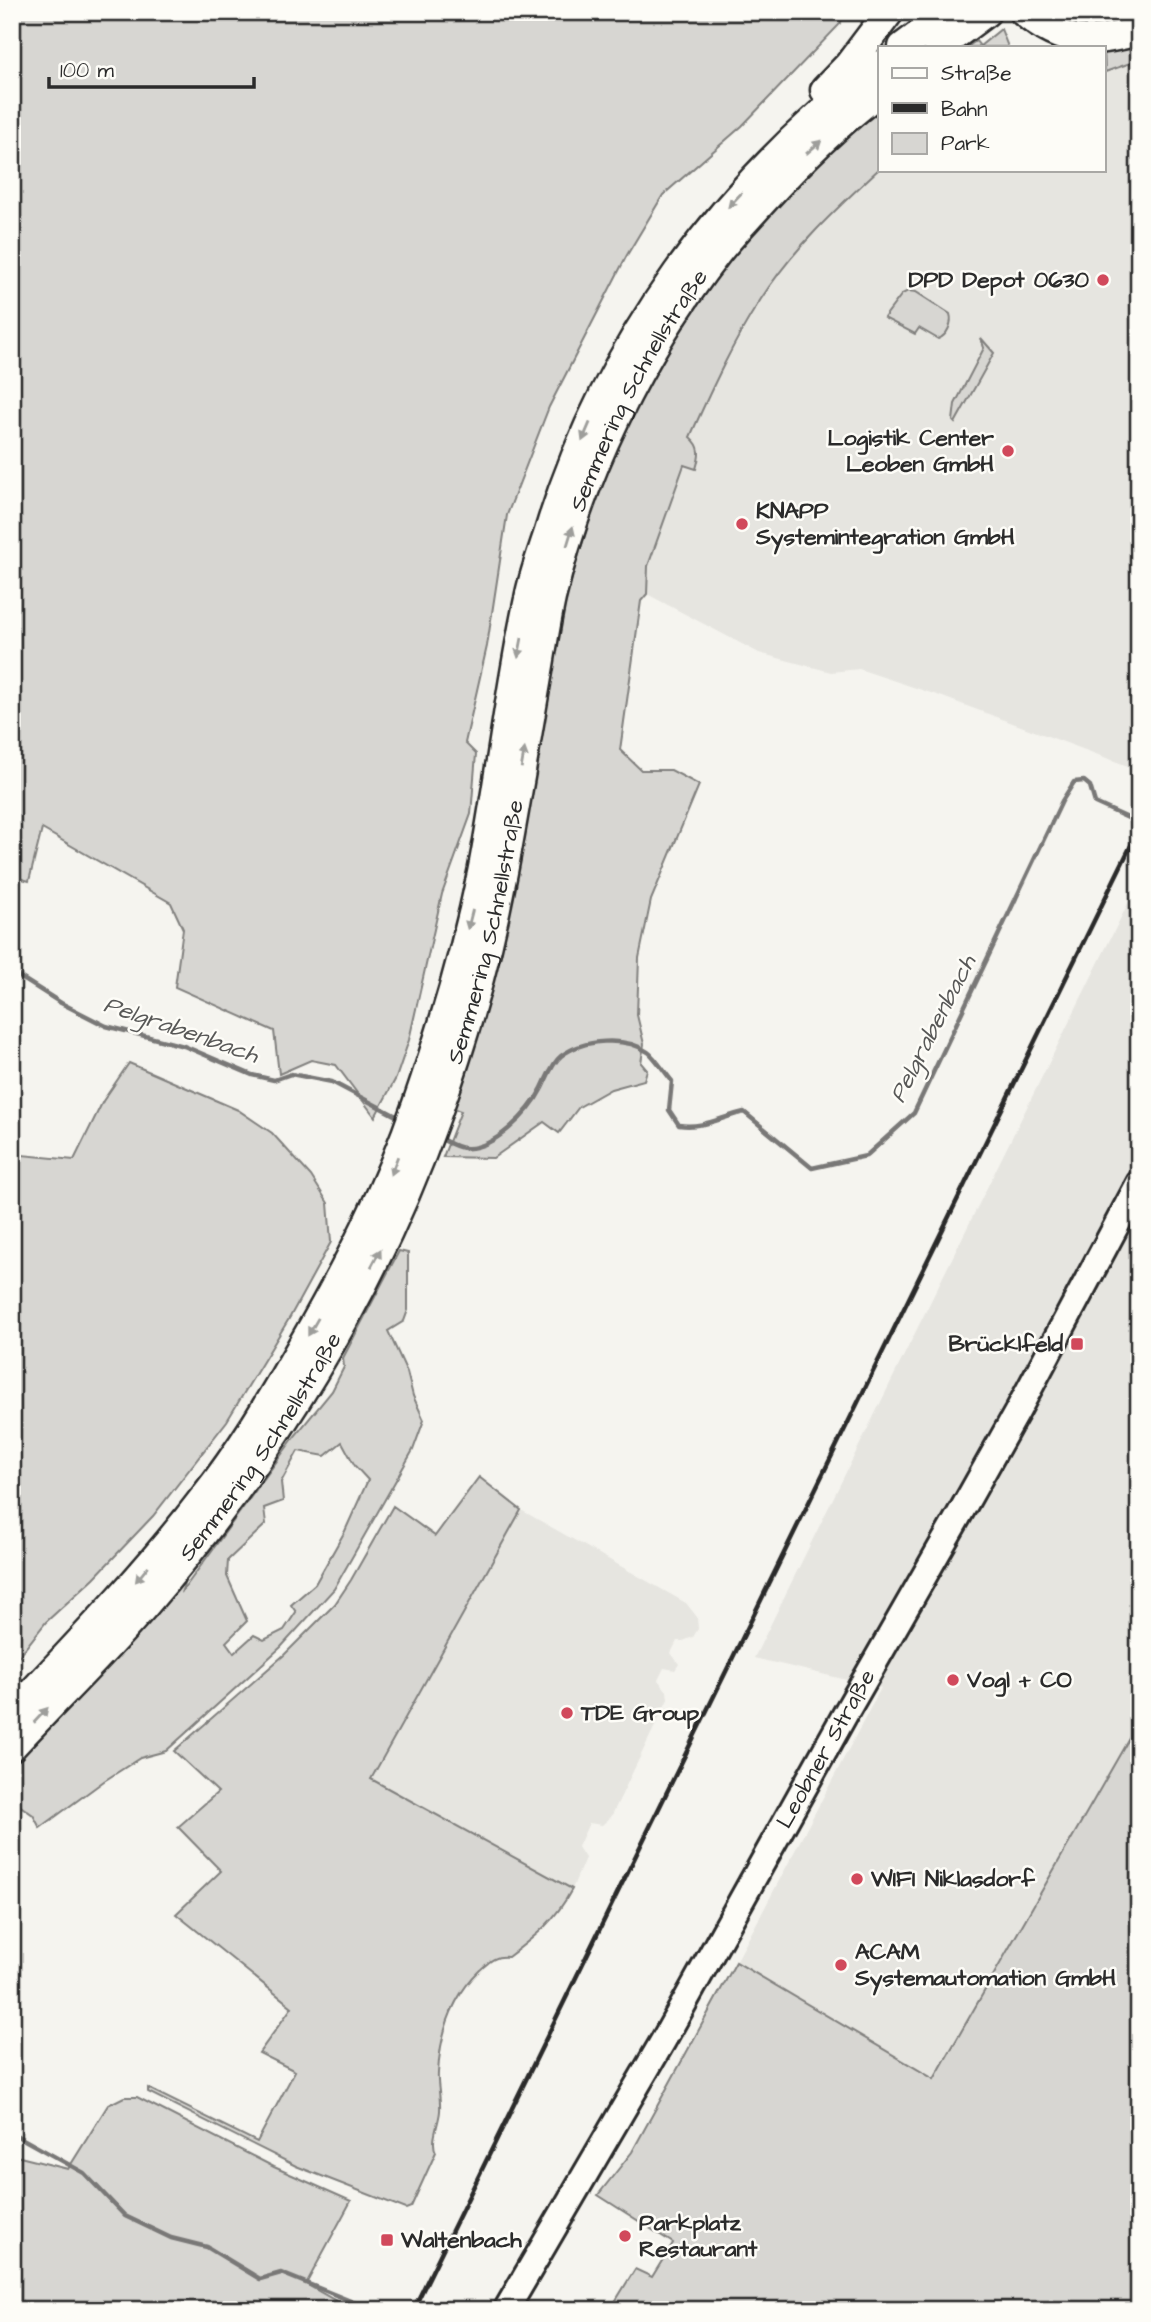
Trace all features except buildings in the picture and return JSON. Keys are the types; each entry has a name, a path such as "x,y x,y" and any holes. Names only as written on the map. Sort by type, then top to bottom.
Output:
{"highway":[{"path":"781,150 789,127 849,65 889,12"},
{"path":"904,46 950,12"},
{"path":"940,46 986,12"},
{"path":"1024,12 1044,29 1070,38 1102,40 1136,31"},
{"name":"Semmering Schnellstraße","path":"12,1746 143,1606 223,1508 288,1414 381,1248 410,1186 482,873 504,732 530,594 562,488 618,368 672,279 720,215 781,150 823,111 878,67"},
{"name":"Semmering Schnellstraße","path":"12,1714 127,1592 205,1497 270,1403 348,1268 390,1177 428,1106 478,984 502,878 552,598 583,493 621,406 675,313 718,251 801,159 878,93"}],"main road":[{"name":"Leobner Straße","path":"506,2310 663,2041 958,1517 1139,1183"}],"shaded area":[{"path":"1139,60 1139,763 1136,769 940,696 859,669 831,672 759,653 647,594 648,566 684,465 696,468 701,453 690,438 718,377 761,299 783,268 878,170 1106,172 1106,70"},
{"path":"1139,881 1139,1721 934,2079 736,1962 881,1688 754,1658"},
{"path":"521,1510 686,1603 697,1617 698,1629 693,1637 677,1641 671,1653 679,1664 675,1670 664,1668 658,1680 667,1691 668,1699 611,1817 602,1825 589,1823 578,1847 585,1858 572,1889 370,1779"}],"green space":[{"path":"12,12 847,12 839,25 742,126 663,195 627,255 549,407 507,515 487,646 465,743 476,754 471,814 442,894 409,1040 396,1078 375,1117 336,1065 311,1060 279,1074 274,1031 175,987 183,929 171,903 42,829 29,881 12,876"},
{"path":"1036,12 1139,12 1139,21 1097,33"},
{"path":"1001,29 1008,46 980,46"},
{"path":"1139,38 1139,60 1106,72 1106,46 1050,46 1051,39"},
{"path":"878,112 878,170 787,263 751,315 723,366 690,437 697,444 699,452 696,469 684,465 648,566 647,594 641,601 620,750 641,770 671,770 699,785 651,900 639,958 637,1015 644,1044 641,1063 647,1070 644,1080 611,1089 579,1107 559,1133 544,1122 493,1158 443,1157 461,1111 452,1108 568,591 599,488 622,434 670,345 737,249 822,158"},
{"path":"908,291 916,292 950,314 950,325 941,337 938,339 919,328 915,334 884,318 902,294"},
{"path":"981,338 994,353 955,423 955,404 984,348"},
{"path":"129,1063 238,1110 272,1133 311,1176 328,1203 331,1242 290,1317 227,1421 153,1516 94,1578 46,1622 12,1665 12,1154 74,1160 103,1101"},
{"path":"399,1251 408,1253 408,1310 404,1321 388,1331 407,1372 413,1396 424,1420 413,1450 334,1589 281,1647 166,1751 140,1758 40,1828 33,1815 12,1800 12,1767 188,1573 181,1593 295,1436 332,1391 344,1367 343,1358","holes":["342,1442 355,1466 368,1480 345,1531 315,1584 291,1605 296,1612 284,1630 264,1640 254,1635 234,1653 226,1642 247,1621 227,1576 228,1560 266,1524 264,1508 283,1501 281,1482 298,1451 325,1456"]},
{"path":"479,1477 521,1510 371,1779 572,1889 544,1927 508,1957 496,1958 486,1964 470,1981 455,2004 445,2030 439,2058 440,2111 434,2138 436,2152 411,2207 406,2209 296,2166 148,2092 148,2088 257,2142 295,2071 259,2053 292,2007 176,1914 221,1871 178,1827 218,1792 174,1751 284,1655 335,1604 393,1506 435,1536"},
{"path":"1139,1721 1139,2310 610,2310 635,2269 652,2277 673,2243 598,2195 632,2152 736,1962 934,2079"},
{"path":"124,2097 137,2097 274,2167 351,2201 306,2284 352,2310 12,2310 12,2155 68,2169 108,2105"}],"waterway":[{"name":"Pelgrabenbach","path":"439,1138 461,1148 487,1143 509,1128 529,1108 561,1056 592,1043 617,1042 628,1043 648,1052 672,1081 669,1110 679,1125 704,1124 744,1112 812,1168 866,1156 914,1113 1062,801 1074,782 1084,781 1090,786 1095,803 1139,823"},
{"name":"Pelgrabenbach","path":"12,972 61,1003 106,1026 184,1046 252,1075 274,1080 291,1074 332,1082 400,1118"},
{"path":"12,2133 84,2173 125,2216 171,2238 207,2247 260,2279 281,2273 358,2304"}],"railway":[{"path":"413,2310 1139,829"}],"place":[{"name":"DPD Depot 0630","path":"1103,280"},
{"name":"Logistik Center Leoben GmbH","path":"1008,451"},
{"name":"KNAPP Systemintegration GmbH","path":"742,524"},
{"name":"Brücklfeld","path":"1077,1344"},
{"name":"Vogl + CO","path":"953,1680"},
{"name":"TDE Group","path":"567,1713"},
{"name":"WIFI Niklasdorf","path":"857,1879"},
{"name":"ACAM Systemautomation GmbH","path":"841,1965"},
{"name":"Parkplatz Restaurant","path":"625,2236"},
{"name":"Waltenbach","path":"387,2240"}]}
